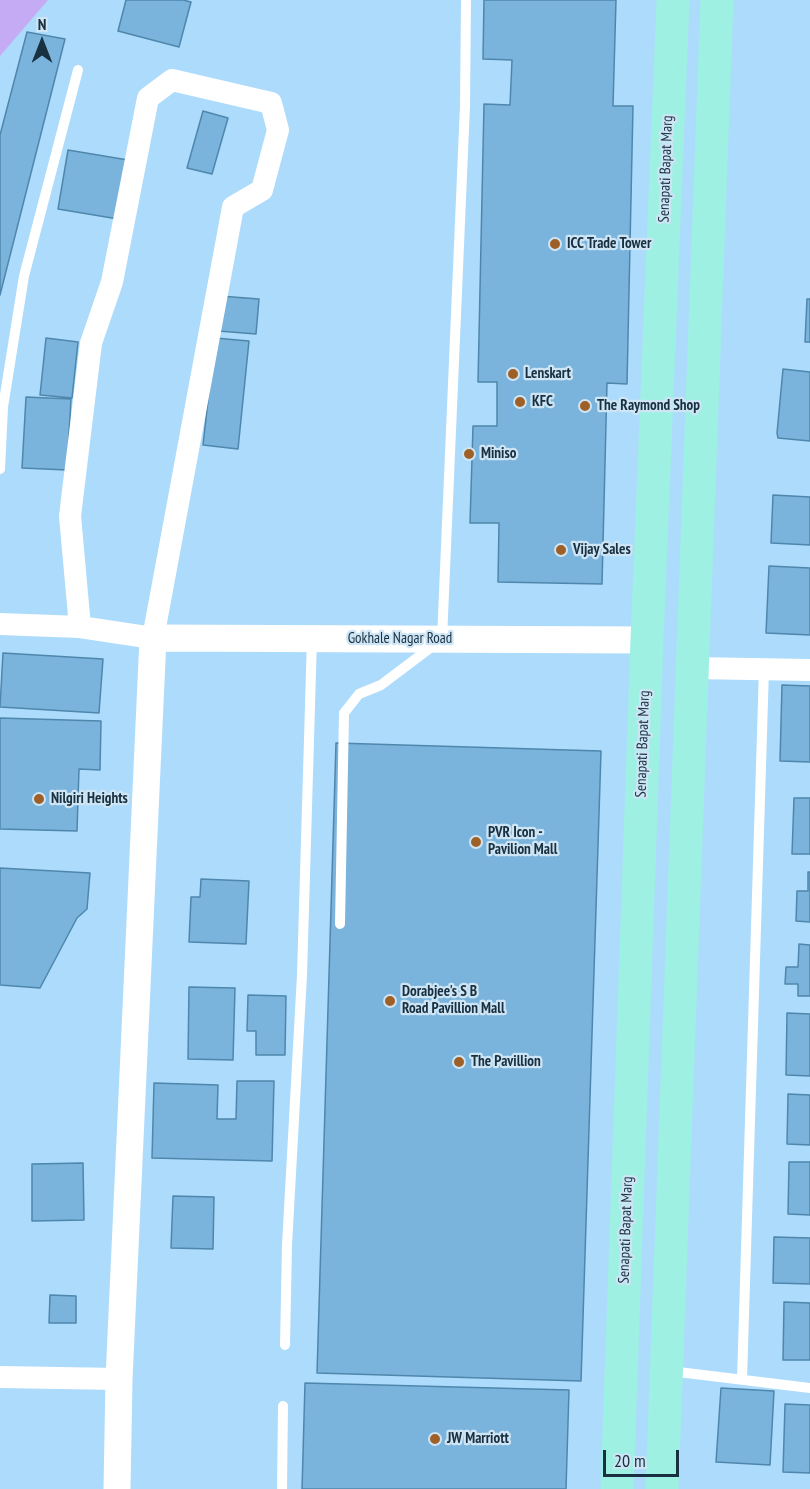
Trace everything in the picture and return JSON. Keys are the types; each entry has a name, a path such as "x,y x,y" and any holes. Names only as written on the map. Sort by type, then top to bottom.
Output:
{"main road":[{"name":"Senapati Bapat Marg","path":"617,1489 647,640 673,0"},
{"path":"662,1489 717,0"}],"street":[{"path":"80,627 70,516 91,343 112,282 148,98 172,80 271,103 278,130 262,190 233,207 153,638 119,1379 117,1489"},
{"path":"0,624 80,627 153,638"},
{"name":"Gokhale Nagar Road","path":"153,638 647,640"},
{"path":"692,668 810,670"},
{"path":"0,1377 119,1379"}],"lane":[{"path":"340,924 345,713 359,694 381,685 441,639 465,105 466,0"},
{"path":"0,469 3,407 24,276 78,70"},
{"path":"285,1345 286,1245 302,975 312,638"},
{"path":"742,1379 764,669"},
{"path":"666,1370 810,1388"},
{"path":"282,1489 283,1406"}],"shaded area":[{"path":"0,0 48,0 0,56"}],"building":[{"path":"126,0 191,2 179,47 118,31"},
{"name":"ICC Trade Tower","path":"484,0 616,0 613,106 633,106 627,384 607,383 602,584 498,582 499,523 470,523 473,426 497,426 497,382 478,382 484,104 510,105 512,60 483,59"},
{"path":"27,32 65,39 0,295 0,135"},
{"path":"203,111 228,118 212,174 187,168"},
{"path":"68,150 128,160 118,219 58,209"},
{"path":"220,296 259,299 256,334 218,331"},
{"path":"807,299 810,299 810,342 805,342"},
{"path":"46,338 78,342 72,398 40,395"},
{"path":"215,338 249,341 238,449 203,445"},
{"path":"783,369 810,372 810,441 778,438"},
{"path":"26,397 71,399 67,470 22,468"},
{"path":"773,495 810,497 810,545 771,543"},
{"path":"769,566 810,568 810,635 766,633"},
{"path":"3,653 103,659 99,713 0,707"},
{"path":"782,685 810,686 810,762 780,761"},
{"name":"Nilgiri Heights","path":"0,718 101,721 100,770 79,769 77,831 0,829"},
{"name":"The Pavillion","path":"336,743 601,751 581,1381 317,1373"},
{"path":"794,798 810,798 810,854 792,854"},
{"path":"0,868 90,873 87,909 77,918 40,988 0,985"},
{"path":"808,872 810,872 810,922 796,921 797,891 808,891"},
{"path":"201,879 249,881 246,944 189,942 191,897 200,897"},
{"path":"799,944 810,945 810,996 798,996 798,984 785,984 786,967 798,967"},
{"path":"189,987 235,988 233,1060 188,1059"},
{"path":"248,995 286,996 285,1055 256,1055 256,1031 247,1031"},
{"path":"787,1013 810,1014 810,1076 786,1075"},
{"path":"237,1081 274,1081 272,1161 152,1158 154,1083 218,1085 217,1119 236,1119"},
{"path":"788,1094 810,1095 810,1145 787,1144"},
{"path":"789,1162 810,1162 810,1215 788,1214"},
{"path":"83,1163 84,1220 32,1221 32,1164"},
{"path":"173,1196 214,1197 213,1249 171,1248"},
{"path":"774,1237 810,1238 810,1284 773,1283"},
{"path":"50,1295 76,1296 76,1323 49,1323"},
{"path":"784,1302 810,1303 810,1360 783,1360"},
{"name":"JW Marriott","path":"305,1383 569,1390 566,1489 302,1489"},
{"path":"721,1388 774,1391 770,1465 716,1462"},
{"path":"785,1404 810,1405 810,1473 783,1472"}],"place":[{"name":"ICC Trade Tower","path":"555,244"},
{"name":"Lenskart","path":"513,374"},
{"name":"KFC","path":"520,402"},
{"name":"The Raymond Shop","path":"585,406"},
{"name":"Miniso","path":"469,454"},
{"name":"Vijay Sales","path":"561,550"},
{"name":"Nilgiri Heights","path":"39,799"},
{"name":"PVR Icon - Pavilion Mall","path":"476,842"},
{"name":"Dorabjee's S B Road Pavillion Mall","path":"390,1001"},
{"name":"The Pavillion","path":"459,1062"},
{"name":"JW Marriott","path":"435,1439"}]}
